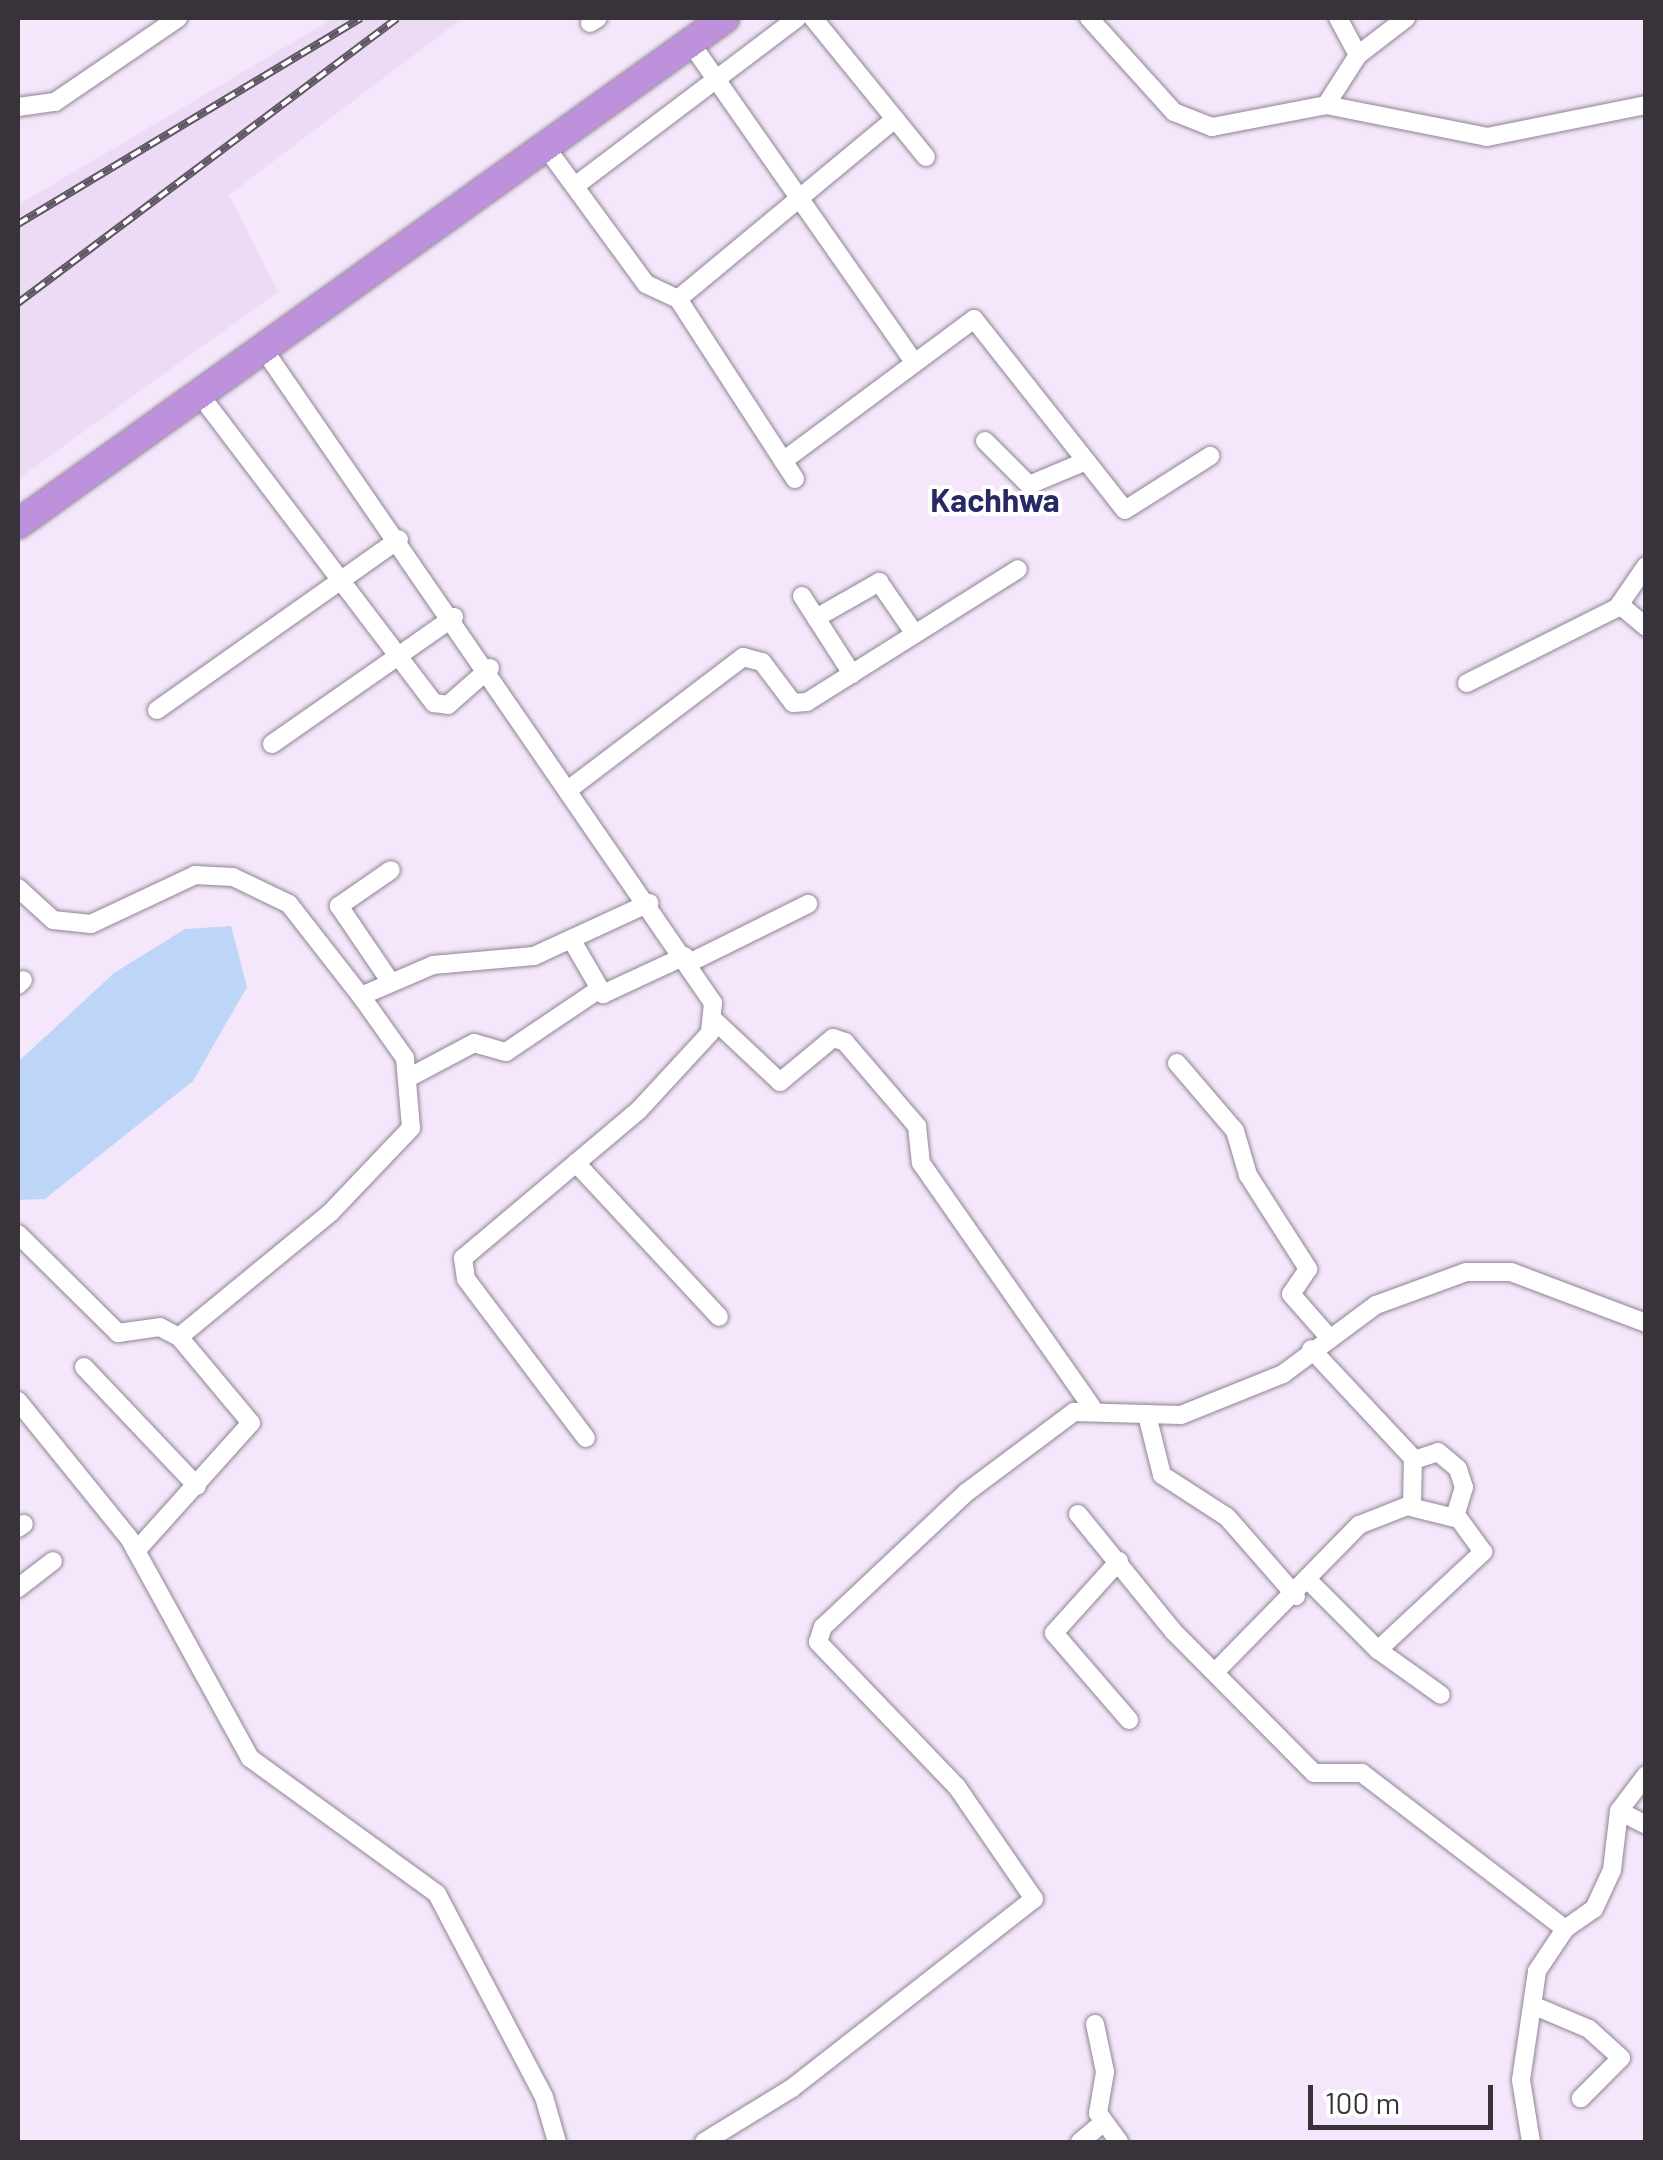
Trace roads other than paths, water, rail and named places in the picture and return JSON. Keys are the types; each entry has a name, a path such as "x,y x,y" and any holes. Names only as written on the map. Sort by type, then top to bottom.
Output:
{"highway":[{"path":"18,524 197,391 725,18"}],"street":[{"path":"18,107 54,102 178,18"},
{"path":"575,186 798,18"},
{"path":"813,18 926,157"},
{"path":"1089,18 1192,123 1212,128 1326,105 1468,137 1646,105"},
{"path":"1338,18 1358,54"},
{"path":"1326,105 1358,54 1406,18"},
{"path":"690,42 914,362"},
{"path":"678,299 895,118"},
{"path":"545,146 646,284 678,299 796,479"},
{"path":"783,462 914,362 981,321 1086,461 1132,510 1210,456"},
{"path":"262,347 572,787 687,960 714,1018 780,1082 833,1038 845,1042 917,1126 922,1163 1092,1407"},
{"path":"197,391 335,584 439,706 490,668"},
{"path":"985,442 1028,485 1086,461"},
{"path":"157,710 399,539"},
{"path":"1467,683 1620,605 1646,566"},
{"path":"572,787 743,657 762,662 799,705 1018,568"},
{"path":"816,618 879,582 915,634"},
{"path":"802,596 852,674"},
{"path":"1620,605 1646,627"},
{"path":"272,744 454,617"},
{"path":"390,982 339,906 391,870"},
{"path":"19,893 54,920 90,924 195,875 233,878 290,904 400,1047 410,1077 411,1128 331,1212 179,1338"},
{"path":"361,996 390,982 492,954 534,956 649,903"},
{"path":"570,939 598,990 610,995 808,904"},
{"path":"410,1077 474,1043 506,1052 598,990"},
{"path":"586,1438 462,1268 472,1246 576,1163 699,1048 714,1018"},
{"path":"1177,1063 1235,1131 1248,1175 1308,1269 1291,1294 1327,1335"},
{"path":"576,1163 719,1317"},
{"path":"18,1234 118,1333 160,1326 179,1338 251,1415 197,1486 136,1551"},
{"path":"704,2142 792,2088 1034,1900 957,1786 818,1637 967,1492 1092,1407 1147,1416 1181,1415 1275,1378 1327,1335 1376,1305 1482,1269 1646,1323"},
{"path":"1311,1349 1414,1460 1411,1507"},
{"path":"84,1368 197,1486"},
{"path":"18,1401 136,1551 250,1758 437,1894 544,2096 556,2142"},
{"path":"1147,1416 1162,1475 1234,1524 1296,1596"},
{"path":"1414,1460 1438,1452 1458,1469 1464,1487 1455,1517"},
{"path":"1219,1668 1296,1596 1359,1525 1411,1507 1455,1517 1482,1543 1482,1556 1378,1650"},
{"path":"1078,1514 1173,1632 1219,1668 1246,1710 1314,1773 1362,1773 1558,1923 1589,1917 1612,1870 1618,1811 1646,1775"},
{"path":"18,1588 53,1561"},
{"path":"1119,1561 1054,1633 1130,1720"},
{"path":"1309,1581 1378,1650 1441,1695"},
{"path":"1618,1811 1646,1825"},
{"path":"1531,2142 1522,2080 1537,2007 1537,1971 1558,1923"},
{"path":"1537,2007 1586,2027 1622,2058 1580,2098"},
{"path":"1095,2024 1103,2122 1119,2142"},
{"path":"1080,2142 1103,2122"}],"water":[{"path":"231,926 247,987 193,1081 45,1199 18,1200 18,1062 114,973 185,929"}],"railway":[{"path":"18,224 361,18"},
{"path":"18,303 397,18"}],"district":[{"name":"Kachhwa","path":"995,499"}]}
